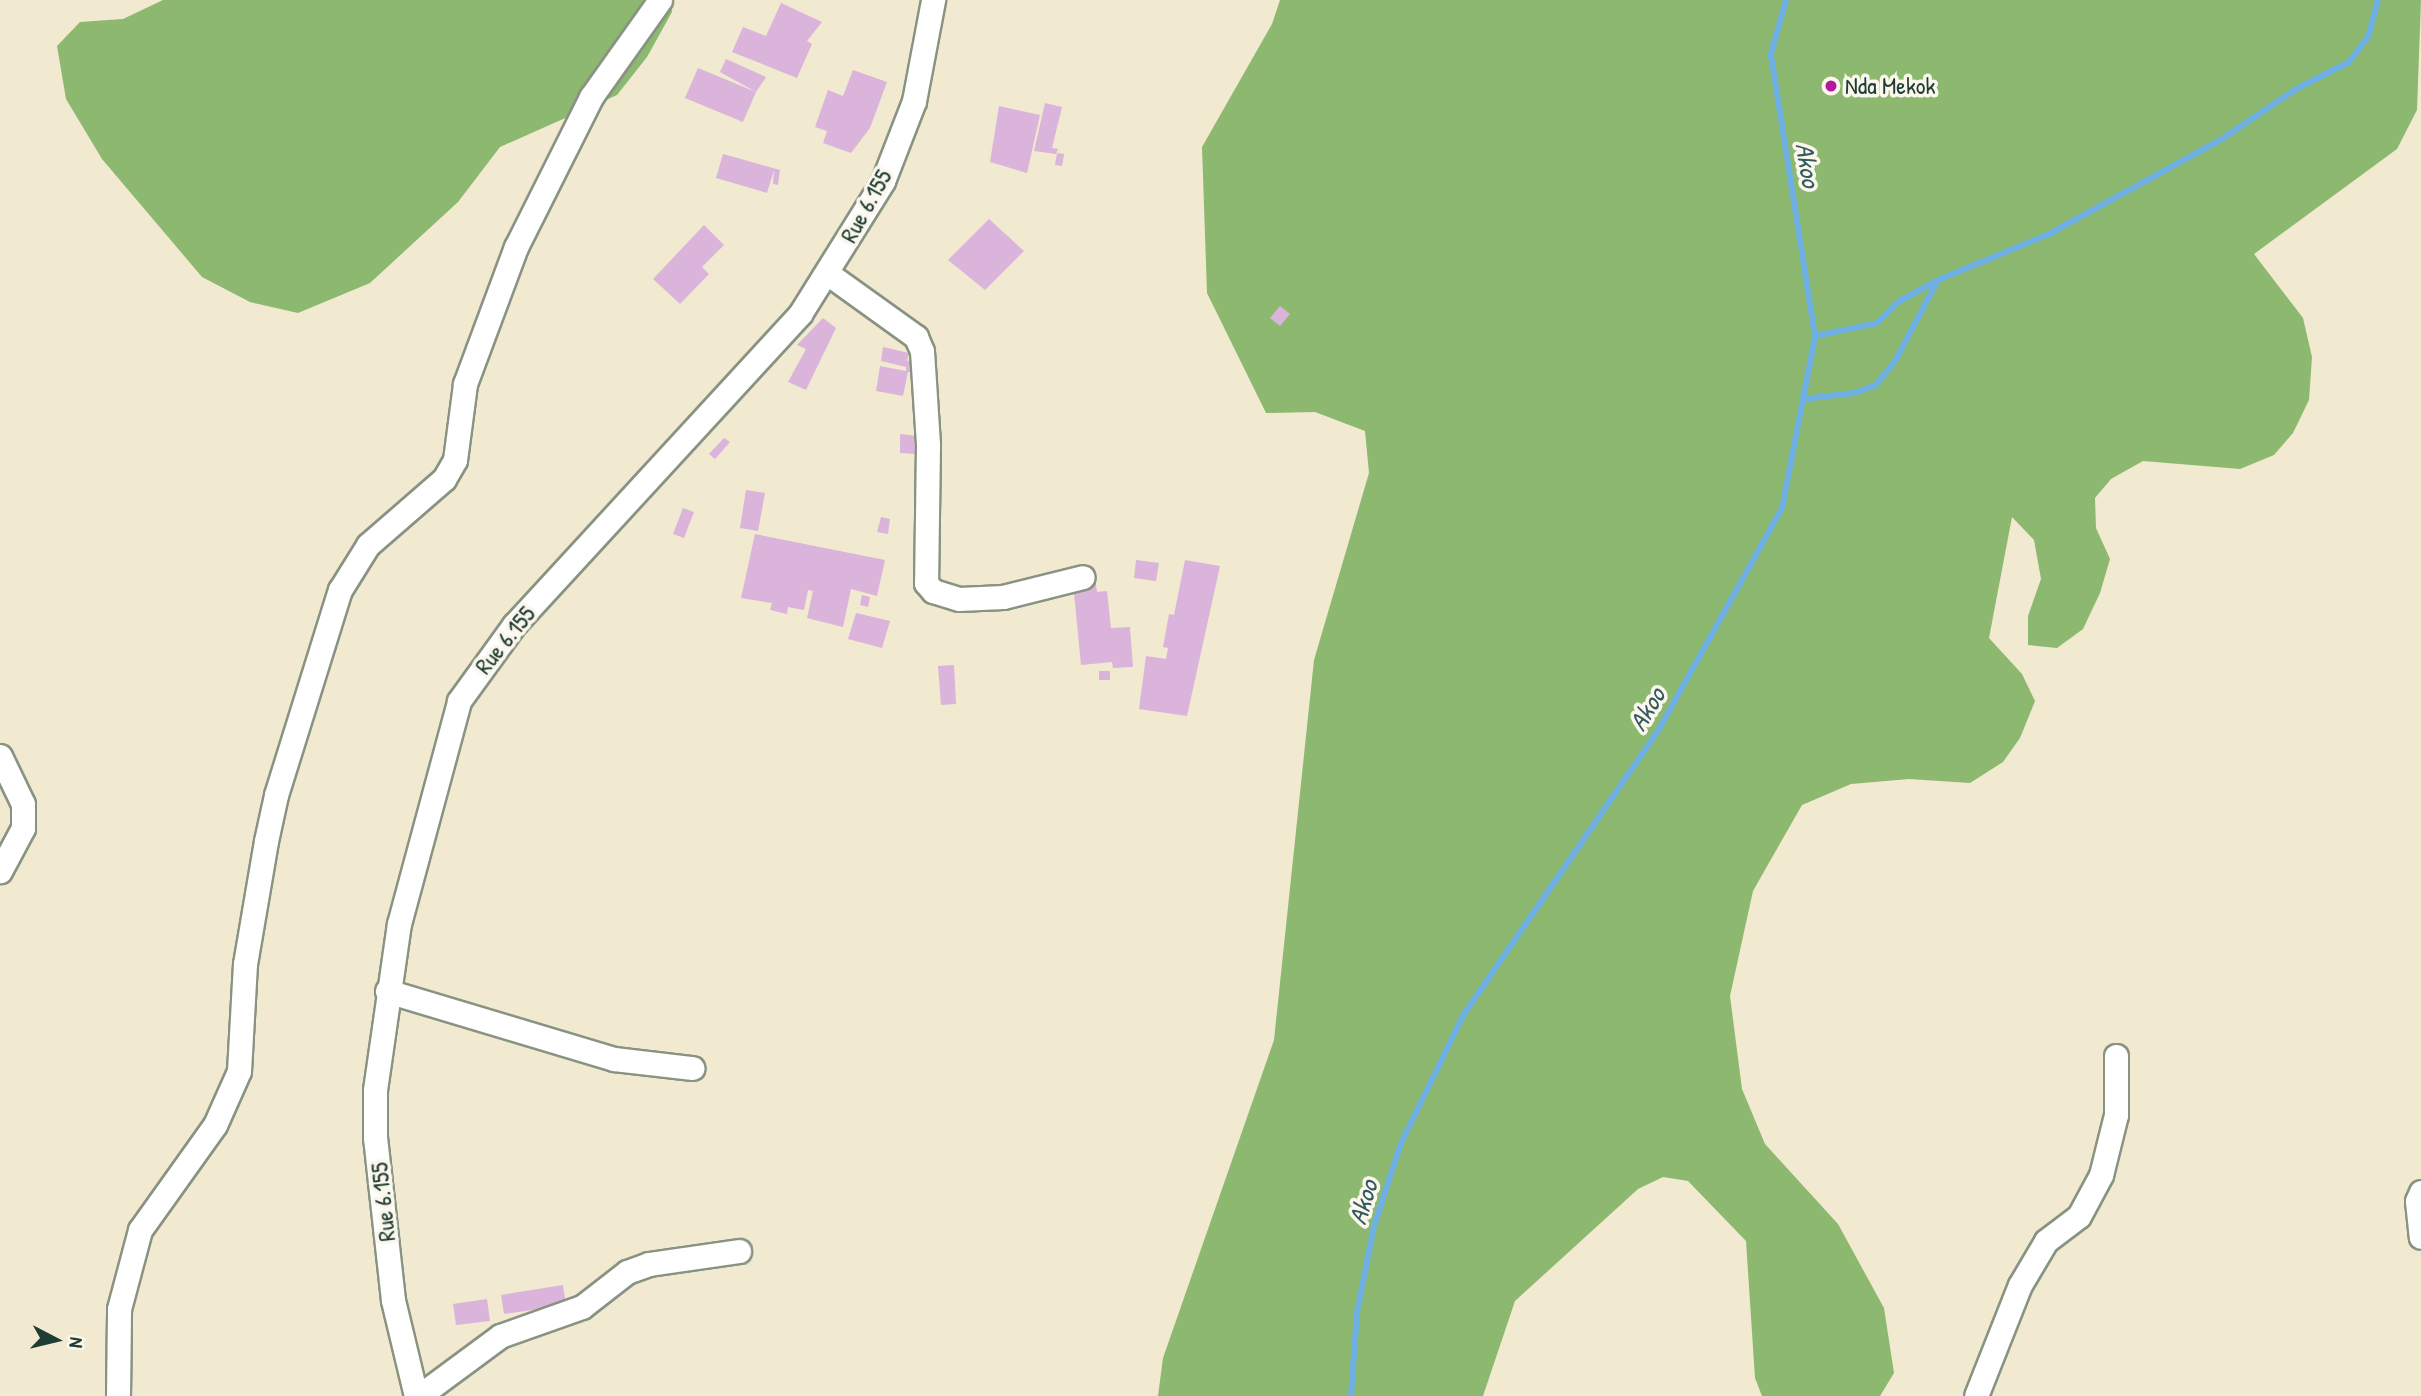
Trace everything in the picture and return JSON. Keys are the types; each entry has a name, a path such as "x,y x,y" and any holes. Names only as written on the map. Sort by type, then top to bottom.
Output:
{"street":[{"path":"118,1396 119,1310 140,1230 215,1125 239,1071 245,964 266,841 276,795 340,590 368,545 444,479 455,460 465,384 516,247 591,97 660,0"},
{"name":"Rue 6.155","path":"417,1396 393,1300 375,1138 375,1090 387,991 428,804 459,701 514,625 768,353 827,273 867,211 898,146 925,59 933,0"},
{"path":"827,273 916,337 922,351 928,445 926,583 933,591 959,599 1003,597 1083,577"},
{"path":"0,756 23,804 23,828 0,871"},
{"path":"387,991 614,1059 692,1068"},
{"path":"1976,1396 2020,1284 2046,1241 2079,1216 2101,1175 2116,1115 2116,1056"},
{"path":"2421,1192 2417,1201 2421,1237"},
{"path":"417,1396 500,1336 582,1307 626,1272 649,1264 739,1251"}],"green space":[{"path":"163,0 670,0 672,12 647,57 617,95 500,147 458,202 370,283 298,313 250,302 202,277 102,159 66,99 57,46 80,22 123,19"},
{"path":"1280,0 2421,0 2417,110 2397,149 2254,254 2303,318 2312,357 2309,400 2293,433 2274,455 2240,469 2143,461 2111,479 2095,498 2096,528 2110,559 2100,593 2083,629 2057,648 2028,645 2028,616 2041,579 2034,540 2012,517 1989,638 2022,674 2035,701 2020,738 2003,762 1970,783 1909,779 1851,784 1802,805 1753,891 1730,996 1742,1089 1765,1144 1838,1224 1884,1308 1894,1373 1880,1396 1762,1396 1755,1378 1746,1241 1688,1181 1663,1177 1638,1189 1515,1301 1483,1396 1158,1396 1163,1358 1274,1040 1314,660 1369,473 1365,431 1315,412 1266,413 1207,293 1202,147 1272,24"}],"building":[{"path":"781,3 822,22 807,41 812,44 797,78 732,52 743,27 766,36"},
{"path":"726,59 766,77 756,92 720,72"},
{"path":"698,68 756,92 743,122 685,98"},
{"path":"853,70 887,82 870,128 851,153 823,143 827,131 815,127 828,90 843,96"},
{"path":"1045,103 1062,107 1052,148 1058,149 1056,154 1034,151"},
{"path":"999,106 1040,115 1027,173 990,162"},
{"path":"1057,153 1064,154 1062,166 1055,165"},
{"path":"723,154 780,170 778,185 773,184 774,170 767,193 716,178"},
{"path":"989,219 1024,251 985,290 948,260"},
{"path":"704,225 724,245 702,267 709,274 680,304 653,279"},
{"path":"1280,306 1290,314 1280,326 1270,318"},
{"path":"823,318 836,328 806,390 788,382 806,349 797,345"},
{"path":"883,347 909,353 907,361 915,362 913,373 908,372 903,396 876,391 880,366 906,371 906,367 881,361"},
{"path":"900,434 917,436 916,454 900,453"},
{"path":"724,438 730,442 715,459 709,454"},
{"path":"746,490 765,493 758,531 740,528"},
{"path":"683,508 694,512 684,538 673,534"},
{"path":"881,517 890,519 888,534 877,532"},
{"path":"755,534 885,560 877,596 851,589 843,627 807,618 813,591 808,590 804,610 788,607 787,614 770,610 772,603 741,598"},
{"path":"1136,560 1159,563 1156,581 1134,578"},
{"path":"1185,560 1220,566 1187,716 1139,709 1146,656 1166,659 1168,648 1163,647 1169,614 1174,615"},
{"path":"1095,578 1097,592 1107,591 1111,628 1130,627 1133,667 1113,668 1112,662 1081,665 1073,583"},
{"path":"862,595 870,597 868,607 860,605"},
{"path":"856,613 890,621 882,648 848,639"},
{"path":"954,665 956,704 941,705 938,666"},
{"path":"1099,671 1110,671 1110,680 1099,680"},
{"path":"563,1285 566,1305 504,1314 501,1295"},
{"path":"487,1299 490,1321 456,1325 453,1304"}],"waterway":[{"name":"Akoo","path":"1351,1396 1357,1312 1374,1226 1401,1143 1464,1014 1659,729 1782,508 1815,336 1771,54 1786,0"},
{"path":"1803,399 1855,393 1876,385 1896,359 1938,280 2049,234 2222,139 2296,89 2349,62 2368,37 2378,0"},
{"path":"1815,336 1877,323 1898,302 1936,281"}],"place":[{"name":"Nda Mekok","path":"1831,86"}]}
